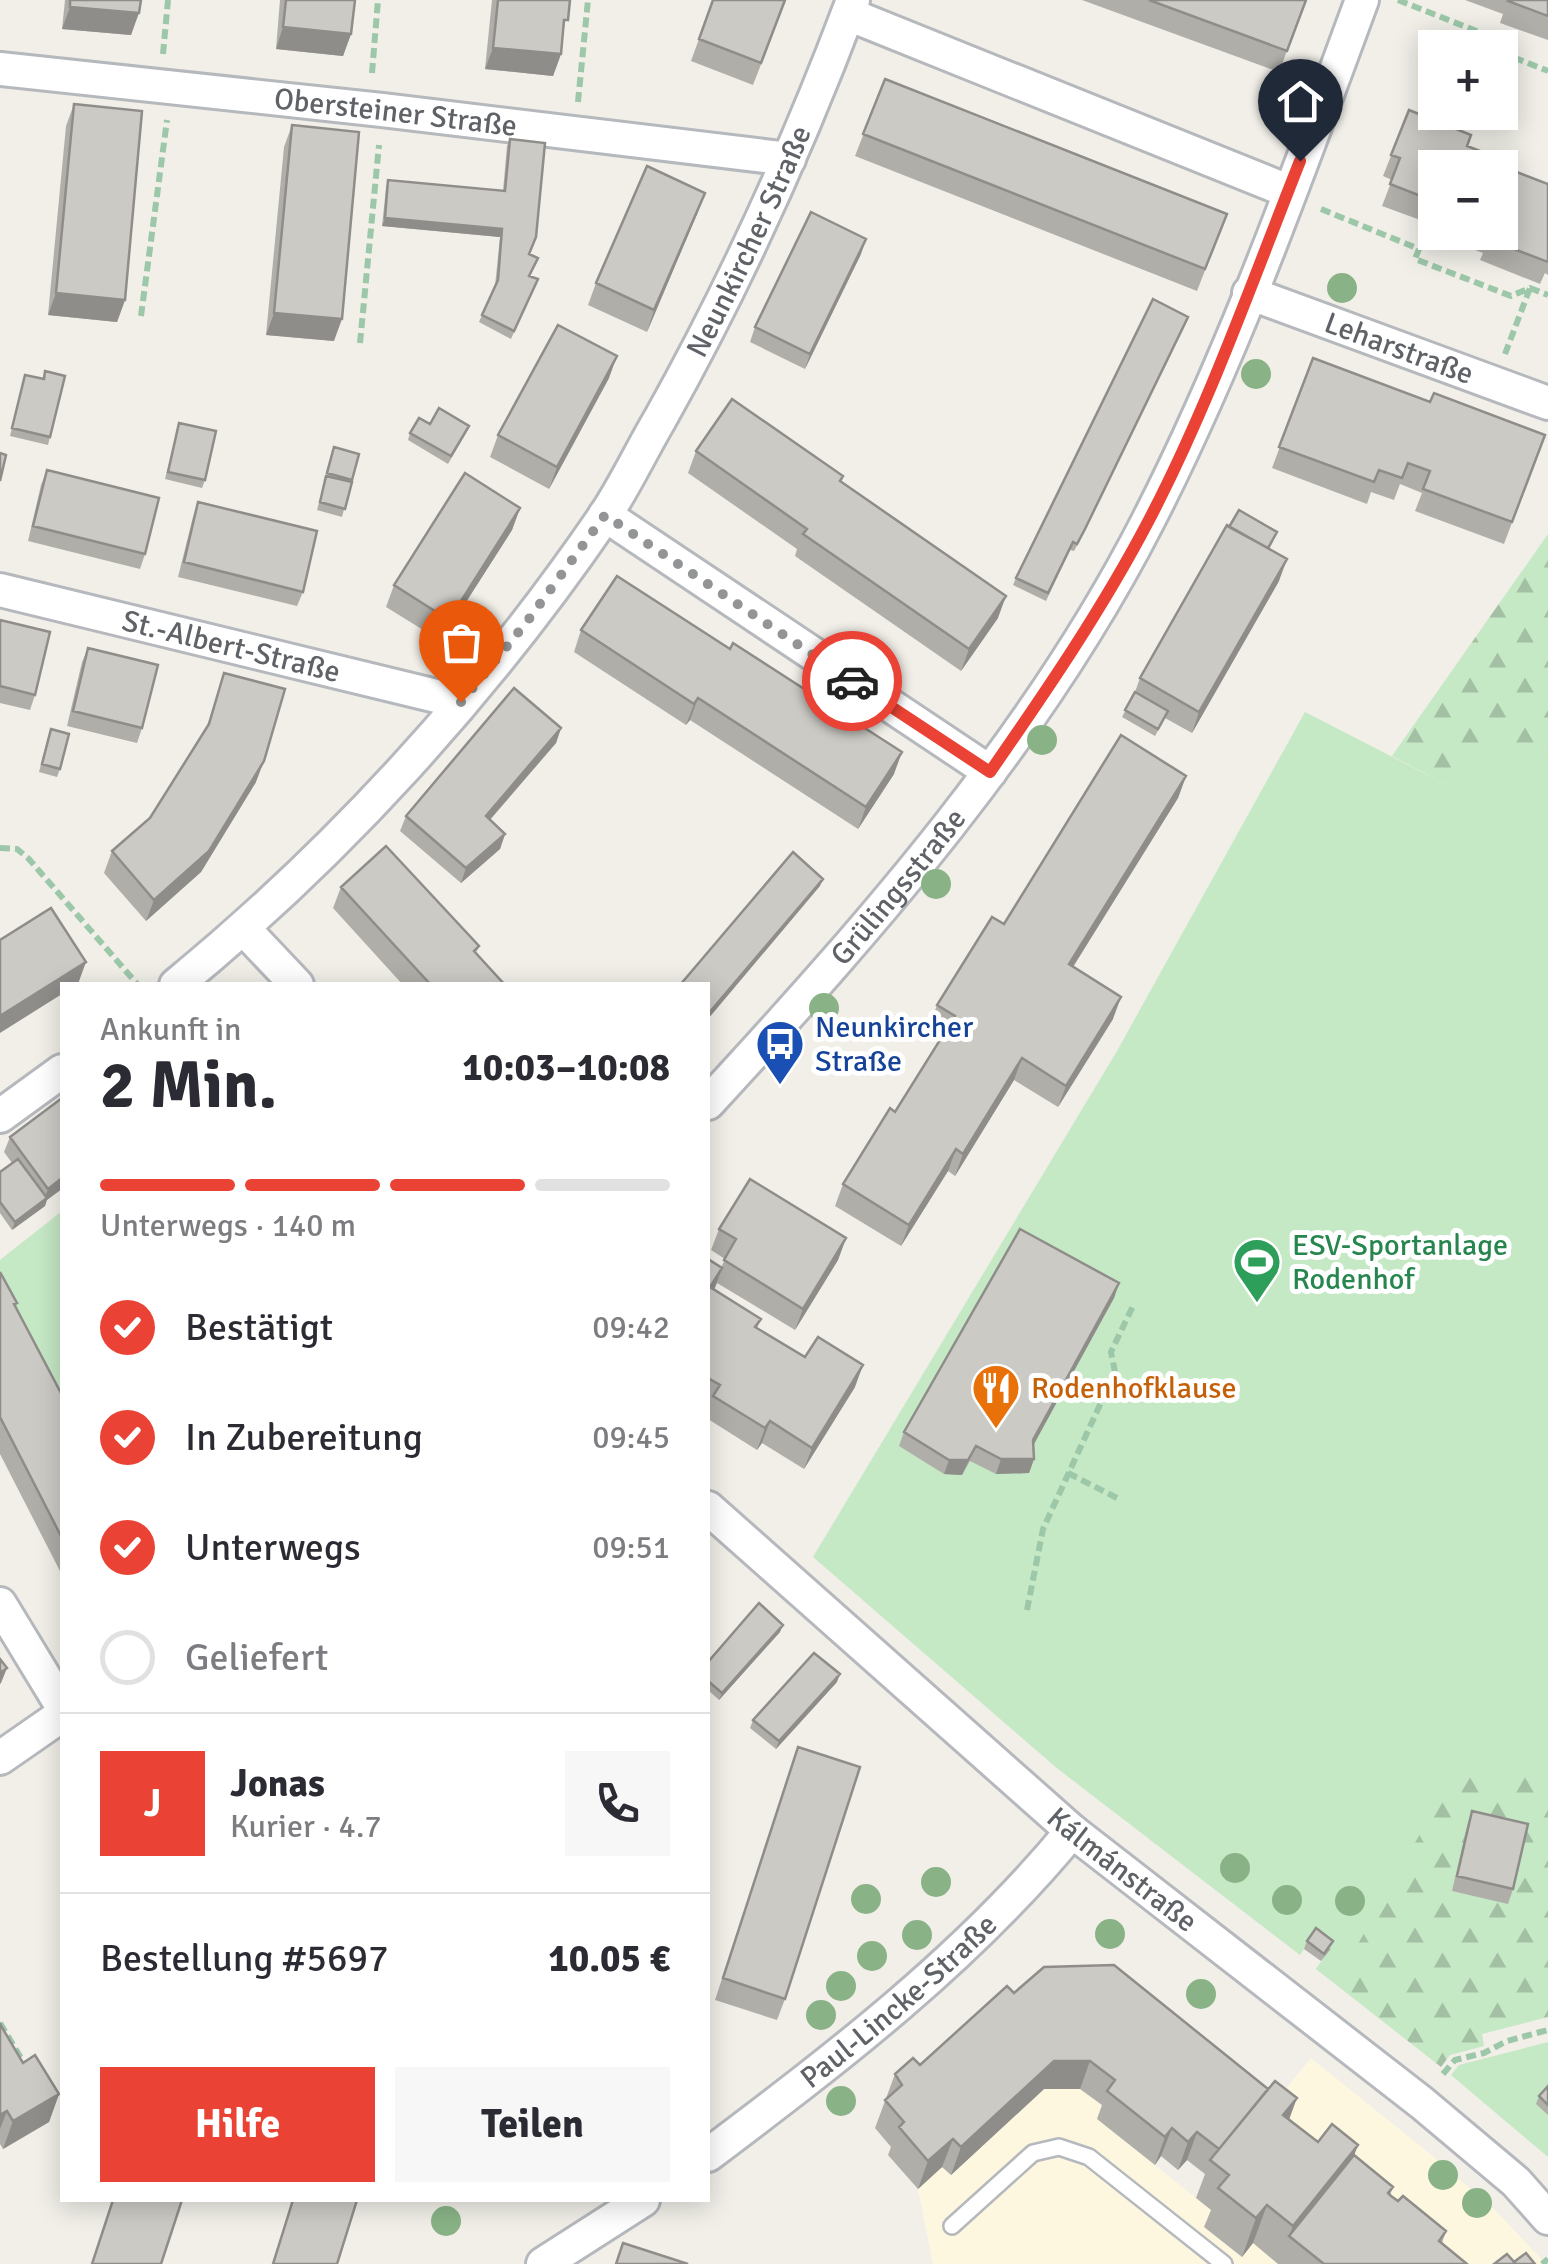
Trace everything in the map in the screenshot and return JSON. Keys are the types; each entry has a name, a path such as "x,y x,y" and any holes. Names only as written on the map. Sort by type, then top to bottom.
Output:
{"street":[{"name":"Grülingsstraße","path":"710,1101 910,874 990,772 1058,675 1149,520 1212,384 1362,0"},
{"name":"Neunkircher Straße","path":"180,982 244,930 353,821 461,702 526,623 605,515 698,351 789,159 851,7 1288,190"},
{"name":"Obersteiner Straße","path":"0,69 789,159"},
{"name":"Leharstraße","path":"1249,293 1548,403"},
{"path":"605,515 990,772"},
{"name":"St.-Albert-Straße","path":"0,590 461,702"},
{"path":"244,930 294,982"},
{"path":"0,1116 60,1072"},
{"name":"Kálmánstraße","path":"710,1510 1072,1831 1396,2082 1516,2182 1548,2218"},
{"path":"0,1604 60,1703"},
{"path":"0,1758 60,1716"},
{"name":"Paul-Lincke-Straße","path":"710,2153 809,2079 933,1976 996,1919 1072,1831"},
{"path":"544,2264 640,2202"}],"lane":[{"path":"952,2226 1033,2153 1060,2147 1088,2157 1224,2264"}],"path":[{"path":"141,316 165,89 168,0"},
{"path":"360,342 378,0"},
{"path":"575,133 588,0"},
{"path":"1398,0 1474,30"},
{"path":"1518,58 1548,71"},
{"path":"1288,190 1324,211 1418,249 1414,259 1511,296 1530,288 1548,295"},
{"path":"1494,383 1530,288"},
{"path":"0,848 17,849 28,858 135,982"},
{"path":"1027,1610 1042,1529 1115,1372 1111,1352 1133,1306"},
{"path":"1068,1473 1119,1499"},
{"path":"0,2023 27,2068"},
{"path":"1446,2071 1454,2060 1548,2030"},
{"path":"1542,2264 1548,2259"}],"shaded area":[{"path":"1311,2058 1495,2210 1546,2264 933,2264 918,2189 942,2167 951,2175 1044,2089 1080,2089 1105,2108 1097,2119 1196,2198"}],"green space":[{"path":"1548,534 1548,748 1536,761 1496,747 1447,785 1392,756"},
{"name":"ESV-Sportanlage Rodenhof","path":"1305,712 1447,785 1496,746 1536,761 1548,748 1548,1768 1456,1770 1336,1983 1316,1969 1330,1949 1313,1936 1300,1955 1058,1769 813,1557 1117,1051"},
{"path":"60,1213 60,1404 0,1283 0,1260"},
{"path":"1548,1768 1548,2017 1482,2034 1484,2046 1450,2055 1441,2067 1316,1969 1457,1769"},
{"path":"1548,2042 1548,2157 1451,2075 1459,2065"}],"building":[{"path":"70,0 141,0 139,13 70,7"},
{"path":"286,0 355,0 351,34 283,27"},
{"path":"498,0 570,0 561,54 493,48"},
{"path":"713,0 785,0 761,63 699,39"},
{"path":"1149,0 1306,0 1287,51"},
{"path":"1548,0 1548,16 1508,1"},
{"path":"885,79 1227,214 1205,269 863,134"},
{"path":"74,104 142,111 125,300 56,293"},
{"path":"1409,110 1418,114 1418,130 1459,130 1471,135 1467,146 1477,150 1418,150 1418,195 1390,184 1400,158 1391,155"},
{"path":"292,125 359,132 342,319 274,313"},
{"path":"510,139 545,143 536,237 529,254 538,258 529,276 538,279 514,331 482,315 498,280 502,229 385,218 388,180 505,191"},
{"path":"647,166 705,193 654,310 596,283"},
{"path":"1518,173 1548,184 1548,262 1517,250"},
{"path":"811,212 866,239 810,354 755,327"},
{"path":"1153,299 1188,317 1085,529 1077,544 1073,542 1048,593 1016,578"},
{"path":"558,325 617,356 557,467 498,435"},
{"path":"1313,358 1430,402 1434,393 1545,435 1512,522 1423,489 1430,471 1408,463 1402,478 1379,470 1374,482 1279,447"},
{"path":"45,371 65,376 50,437 12,428 25,375 44,379"},
{"path":"732,399 843,476 840,481 1006,596 969,649 803,534 807,529 696,451"},
{"path":"439,408 469,426 451,456 410,433 419,418 430,424"},
{"path":"179,423 216,431 205,480 168,472"},
{"path":"334,447 359,454 352,480 327,473"},
{"path":"0,453 6,455 0,481"},
{"path":"47,470 159,498 145,554 33,526"},
{"path":"465,473 520,508 449,620 394,585"},
{"path":"326,476 352,482 345,509 320,502"},
{"path":"198,502 317,531 303,592 184,562"},
{"path":"1239,510 1277,532 1268,548 1229,527"},
{"path":"1227,525 1287,559 1199,712 1140,678"},
{"path":"617,576 730,649 733,643 902,752 866,807 698,698 694,704 581,630"},
{"path":"0,620 50,632 35,695 0,686"},
{"path":"88,648 158,665 142,728 73,711"},
{"path":"224,673 285,689 264,761 209,851 154,900 112,851 150,818 209,724"},
{"path":"514,688 561,728 486,816 505,834 466,868 406,816"},
{"path":"1135,692 1168,711 1158,729 1125,710"},
{"path":"51,729 69,734 60,769 42,764"},
{"path":"1121,735 1186,776 1069,964 1121,997 1066,1086 1022,1058 963,1154 956,1149 909,1225 843,1184 890,1108 895,1112 955,1016 937,1005 992,917 1004,924"},
{"path":"386,846 479,946 474,951 502,982 428,982 341,887"},
{"path":"793,852 823,879 710,1012 710,982 683,982"},
{"path":"51,908 86,962 0,1016 0,940"},
{"path":"60,1100 60,1180 48,1189 10,1137"},
{"path":"18,1159 47,1198 15,1222 0,1202 0,1172"},
{"path":"750,1179 846,1238 803,1309 724,1260 736,1239 719,1229"},
{"path":"1020,1229 1119,1283 1033,1440 1034,1459 1001,1459 976,1446 968,1460 949,1460 904,1432"},
{"path":"710,1260 722,1268 710,1287"},
{"path":"0,1272 60,1391 60,1534 0,1417"},
{"path":"710,1287 761,1319 755,1327 805,1357 818,1337 863,1365 812,1448 770,1421 765,1428 713,1396 720,1385 710,1379"},
{"path":"759,1603 783,1625 722,1693 710,1683 710,1660"},
{"path":"814,1653 840,1674 779,1741 753,1720"},
{"path":"798,1747 860,1767 785,1999 723,1978"},
{"path":"1472,1811 1528,1824 1513,1889 1457,1876"},
{"path":"1316,1928 1333,1941 1324,1954 1307,1941"},
{"path":"1114,1965 1268,2089 1219,2149 1197,2132 1188,2142 1172,2128 1165,2137 1107,2091 1115,2080 1090,2061 1054,2061 961,2147 953,2139 928,2161 899,2127 904,2122 885,2100 902,2085 895,2074 913,2058 920,2065 1007,1986 1014,1993 1044,1967"},
{"path":"0,2024 23,2063 35,2055 59,2094 13,2121 7,2111 0,2115"},
{"path":"1275,2081 1297,2098 1283,2115 1318,2142 1332,2124 1358,2145 1293,2226 1267,2205 1256,2218 1218,2188 1229,2175 1210,2160"},
{"path":"1548,2086 1548,2105 1539,2096"},
{"path":"1354,2155 1393,2187 1388,2193 1391,2196 1398,2201 1403,2196 1446,2231 1439,2241 1467,2264 1324,2264 1289,2236"},
{"path":"112,2202 181,2202 161,2264 92,2264"},
{"path":"292,2202 356,2202 337,2264 273,2264"},
{"path":"623,2243 688,2264 616,2264"},
{"path":"1526,2253 1535,2264 1514,2262"},
{"path":"1507,2254 1516,2264 1494,2264"}],"way so far":[{"path":"461,702 526,623 605,515 852,681"}],"place":[{"name":"Neunkircher Straße","path":"780,1086"},
{"name":"ESV-Sportanlage Rodenhof","path":"1257,1304"},
{"name":"Rodenhofklause","path":"996,1430"}],"route":[{"path":"852,681 990,772 1058,675 1149,520 1212,384 1300,161"}]}
